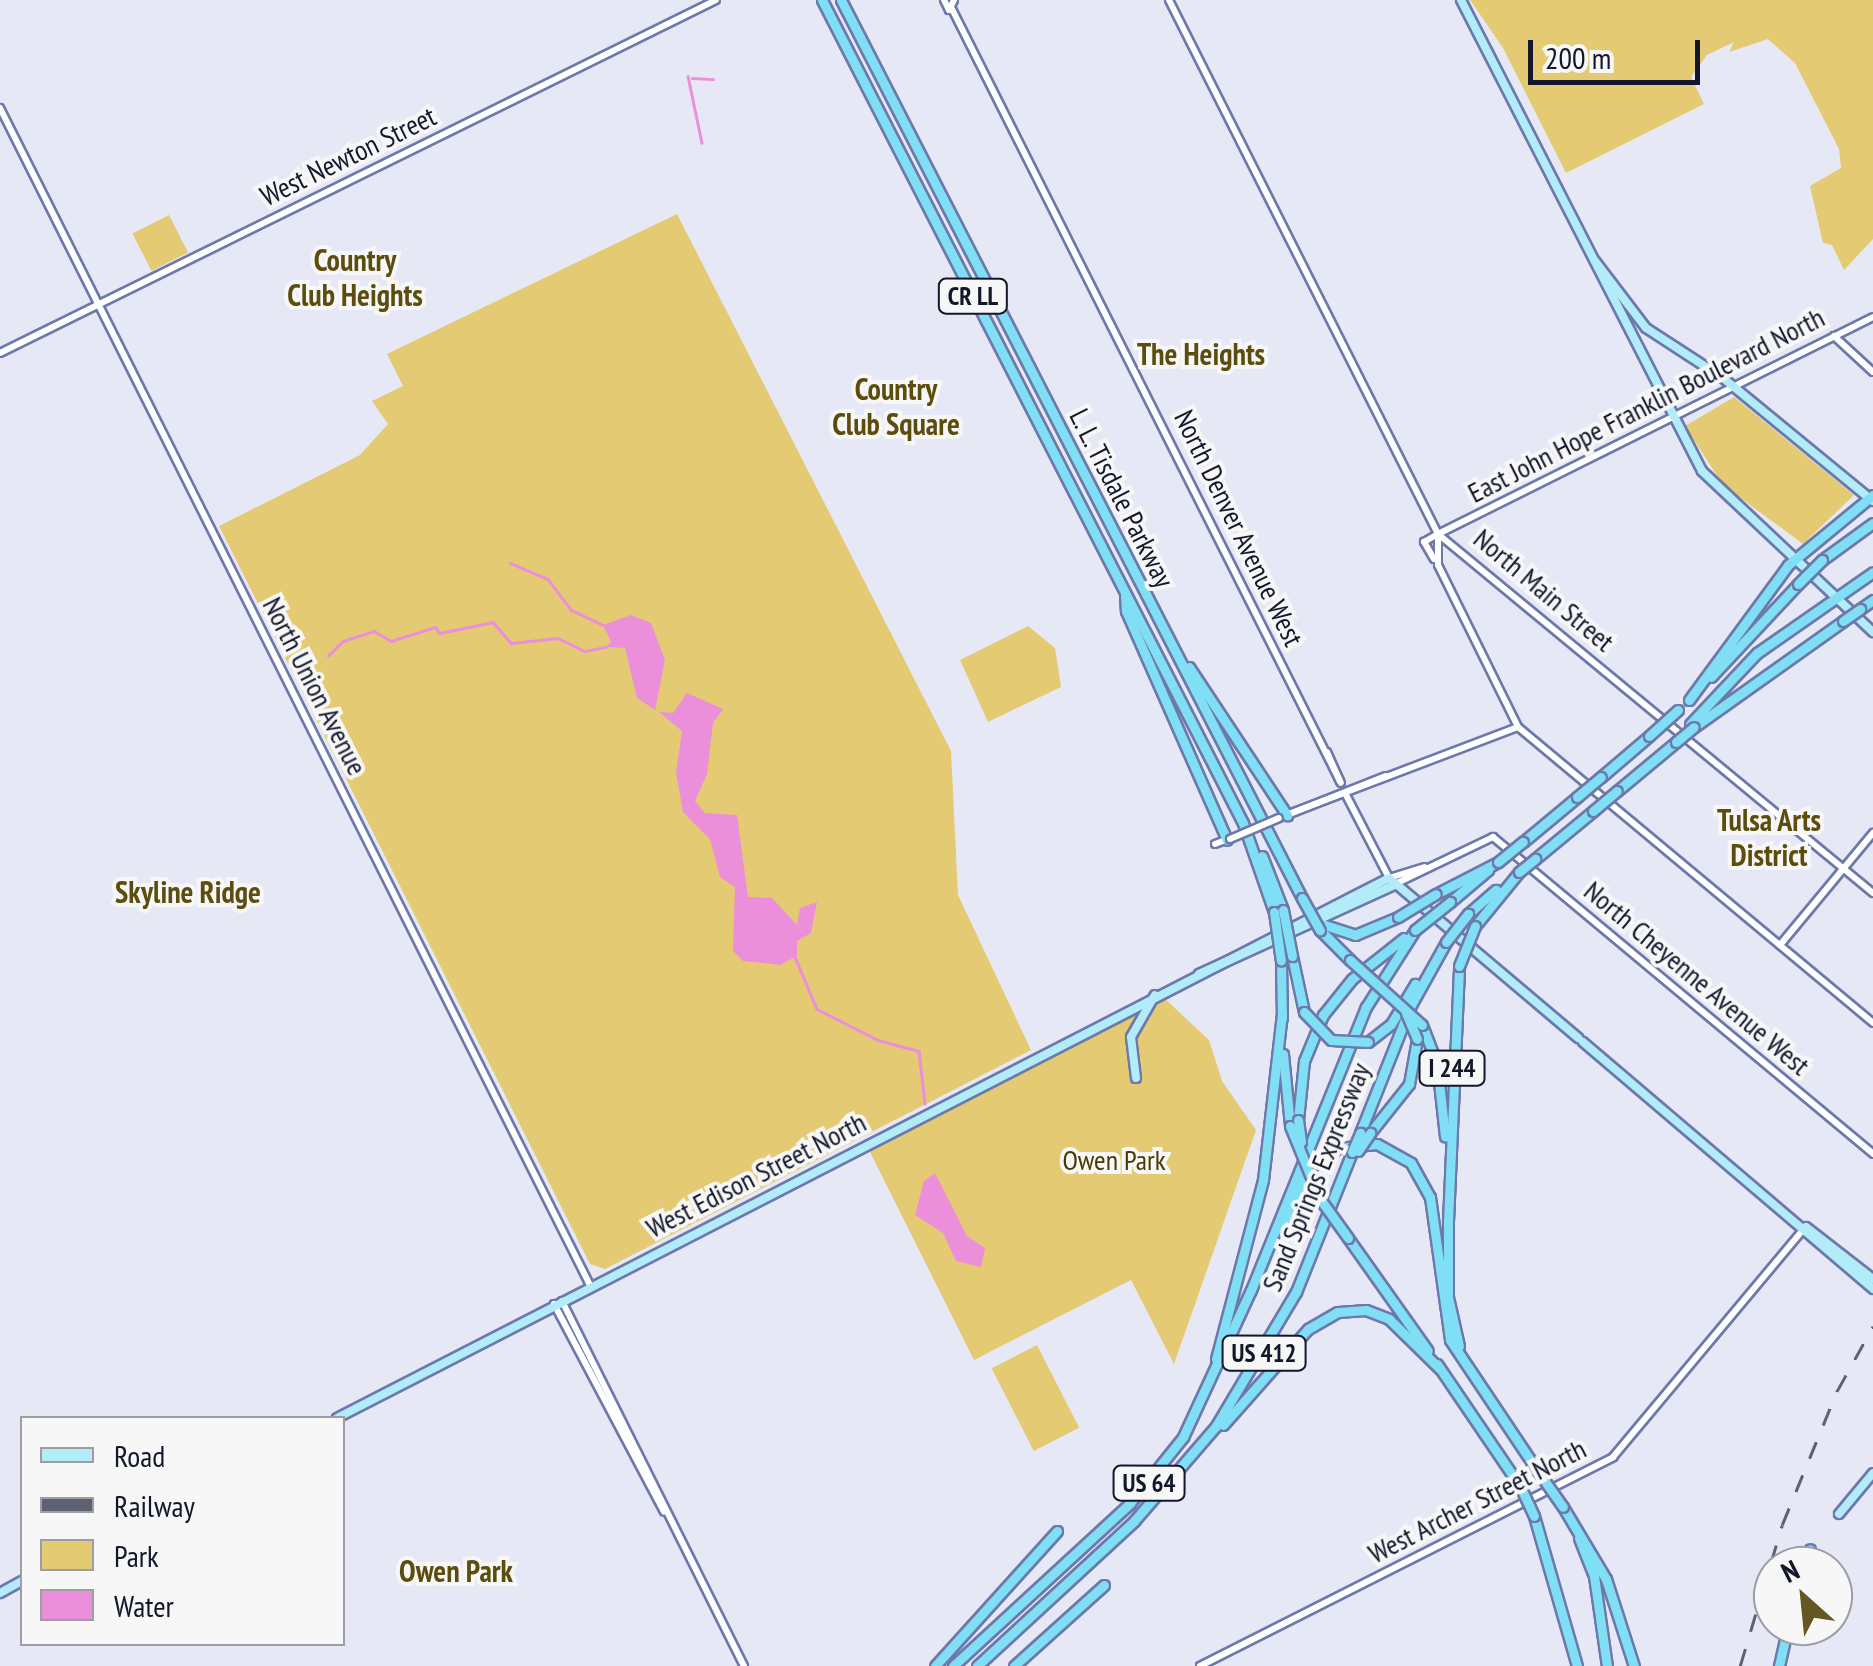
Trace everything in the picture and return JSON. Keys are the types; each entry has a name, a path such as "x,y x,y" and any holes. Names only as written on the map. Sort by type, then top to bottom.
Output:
{"highway":[{"name":"L. L. Tisdale Parkway","path":"822,0 1271,872 1278,911"},
{"name":"L. L. Tisdale Parkway","path":"841,0 1302,898 1328,939 1392,995"},
{"path":"1723,659 1739,630 1796,556 1872,498"},
{"path":"1294,1123 1304,1061 1323,1016 1352,980 1650,736 1822,560 1873,523"},
{"path":"1692,726 1756,652 1873,572"},
{"path":"1125,591 1126,611 1228,839"},
{"path":"1692,726 1873,600"},
{"path":"1156,614 1232,741 1283,816"},
{"name":"I 244","path":"1634,1666 1606,1579 1566,1512 1468,1373 1448,1297 1448,1170 1459,966 1475,926 1519,872 1692,726"},
{"path":"1302,898 1340,933 1364,934 1498,862"},
{"name":"Sand Springs Expressway","path":"977,1666 1105,1548 1187,1464 1269,1344 1365,1133 1411,1005 1446,942 1468,914 1519,872"},
{"path":"1278,911 1304,1012 1331,1040 1368,1042 1392,1024 1446,942"},
{"path":"1278,911 1282,1014 1294,1123 1313,1183 1520,1486 1534,1516 1577,1666"},
{"name":"Sand Springs Expressway","path":"953,1666 1156,1474 1205,1396 1366,1007 1415,930"},
{"path":"1365,1133 1409,1084 1417,1039 1392,995"},
{"name":"CR LL","path":"1392,995 1422,1025 1437,1064 1448,1170"},
{"path":"1205,1396 1259,1198 1282,1014"},
{"name":"US 64","path":"1251,1290 1303,1179 1326,1154 1360,1142 1387,1147 1411,1162 1428,1189 1444,1320 1468,1373"},
{"name":"US 64","path":"1187,1464 1320,1320 1352,1310 1383,1316 1440,1368"},
{"path":"1566,1512 1594,1576 1606,1666"},
{"path":"935,1666 1056,1530"},
{"path":"1014,1666 1104,1585"}],"main road":[{"path":"1460,0 1709,481 1796,556 1833,598 1873,632"},
{"path":"1594,261 1646,328 1734,387 1872,498"},
{"name":"West Edison Street North","path":"340,1416 1155,995 1392,881"},
{"name":"North Denver Avenue West","path":"1392,881 1873,1288"},
{"path":"1136,1078 1130,1037 1155,995"},
{"name":"North Denver Avenue West","path":"1805,1227 1873,1278"},
{"path":"1839,1514 1873,1473"}],"street":[{"name":"West Newton Street","path":"0,353 716,0"},
{"name":"North Denver Avenue West","path":"944,0 954,3 1392,881"},
{"name":"North Main Street","path":"1169,0 1438,534 1873,893"},
{"name":"North Union Avenue","path":"0,108 590,1285"},
{"name":"East John Hope Franklin Boulevard North","path":"1438,564 1424,542 1438,534 1873,317"},
{"path":"1834,336 1873,372"},
{"path":"1438,534 1438,564 1518,727 1873,1022"},
{"path":"1215,844 1343,788 1397,774 1518,727"},
{"path":"1780,945 1873,834"},
{"name":"West Edison Street North","path":"1392,881 1493,837"},
{"name":"North Cheyenne Avenue West","path":"1493,837 1872,1150"},
{"name":"West Archer Street North","path":"1200,1666 1613,1457 1805,1227"},
{"path":"558,1302 744,1666"}],"green space":[{"path":"1470,0 1873,0 1873,239 1844,270 1832,245 1823,243 1810,186 1841,168 1839,149 1795,63 1768,39 1729,52 1734,42 1707,55 1691,77 1704,104 1566,173 1503,48"},
{"path":"677,214 951,751 958,895 1031,1050 605,1269 590,1264 219,526 360,455 388,424 372,401 403,386 387,354"},
{"path":"169,215 188,252 152,271 132,234"},
{"path":"1734,397 1854,495 1803,544 1723,485 1685,426"},
{"path":"1028,626 1055,648 1061,687 988,722 960,660"},
{"name":"Owen Park","path":"1164,998 1209,1040 1222,1081 1256,1130 1174,1364 1131,1280 974,1360 869,1150 1125,1018 1149,1013"},
{"path":"1037,1345 1079,1428 1034,1451 992,1368"}],"water":[{"path":"631,615 651,623 665,660 655,710 637,698 625,648 606,647 611,642 603,625"},
{"path":"687,693 723,709 713,723 707,774 695,801 705,813 737,815 748,897 772,898 797,925 800,908 817,902 811,933 797,941 797,956 780,965 743,961 733,951 735,887 720,877 710,839 683,812 676,773 682,731 659,712 673,713"},
{"path":"935,1173 967,1236 985,1248 981,1267 956,1261 943,1233 915,1215 924,1181"}],"waterway":[{"path":"688,76 702,143"},
{"path":"692,78 713,79"},
{"path":"510,563 548,579 571,610 603,625"},
{"path":"328,656 343,641 374,631 391,641 435,627 440,633 493,622 511,643 558,638 585,651 606,647"},
{"path":"298,678 304,674"},
{"path":"795,957 817,1009 878,1040 919,1051 925,1104"}],"railway":[{"path":"1740,1666 1782,1525 1837,1391 1873,1326"}],"district":[{"name":"Country Club Heights","path":"355,277"},
{"name":"The Heights","path":"1201,354"},
{"name":"Country Club Square","path":"896,406"},
{"name":"Tulsa Arts District","path":"1769,837"},
{"name":"Skyline Ridge","path":"188,892"},
{"name":"Owen Park","path":"456,1571"}]}
